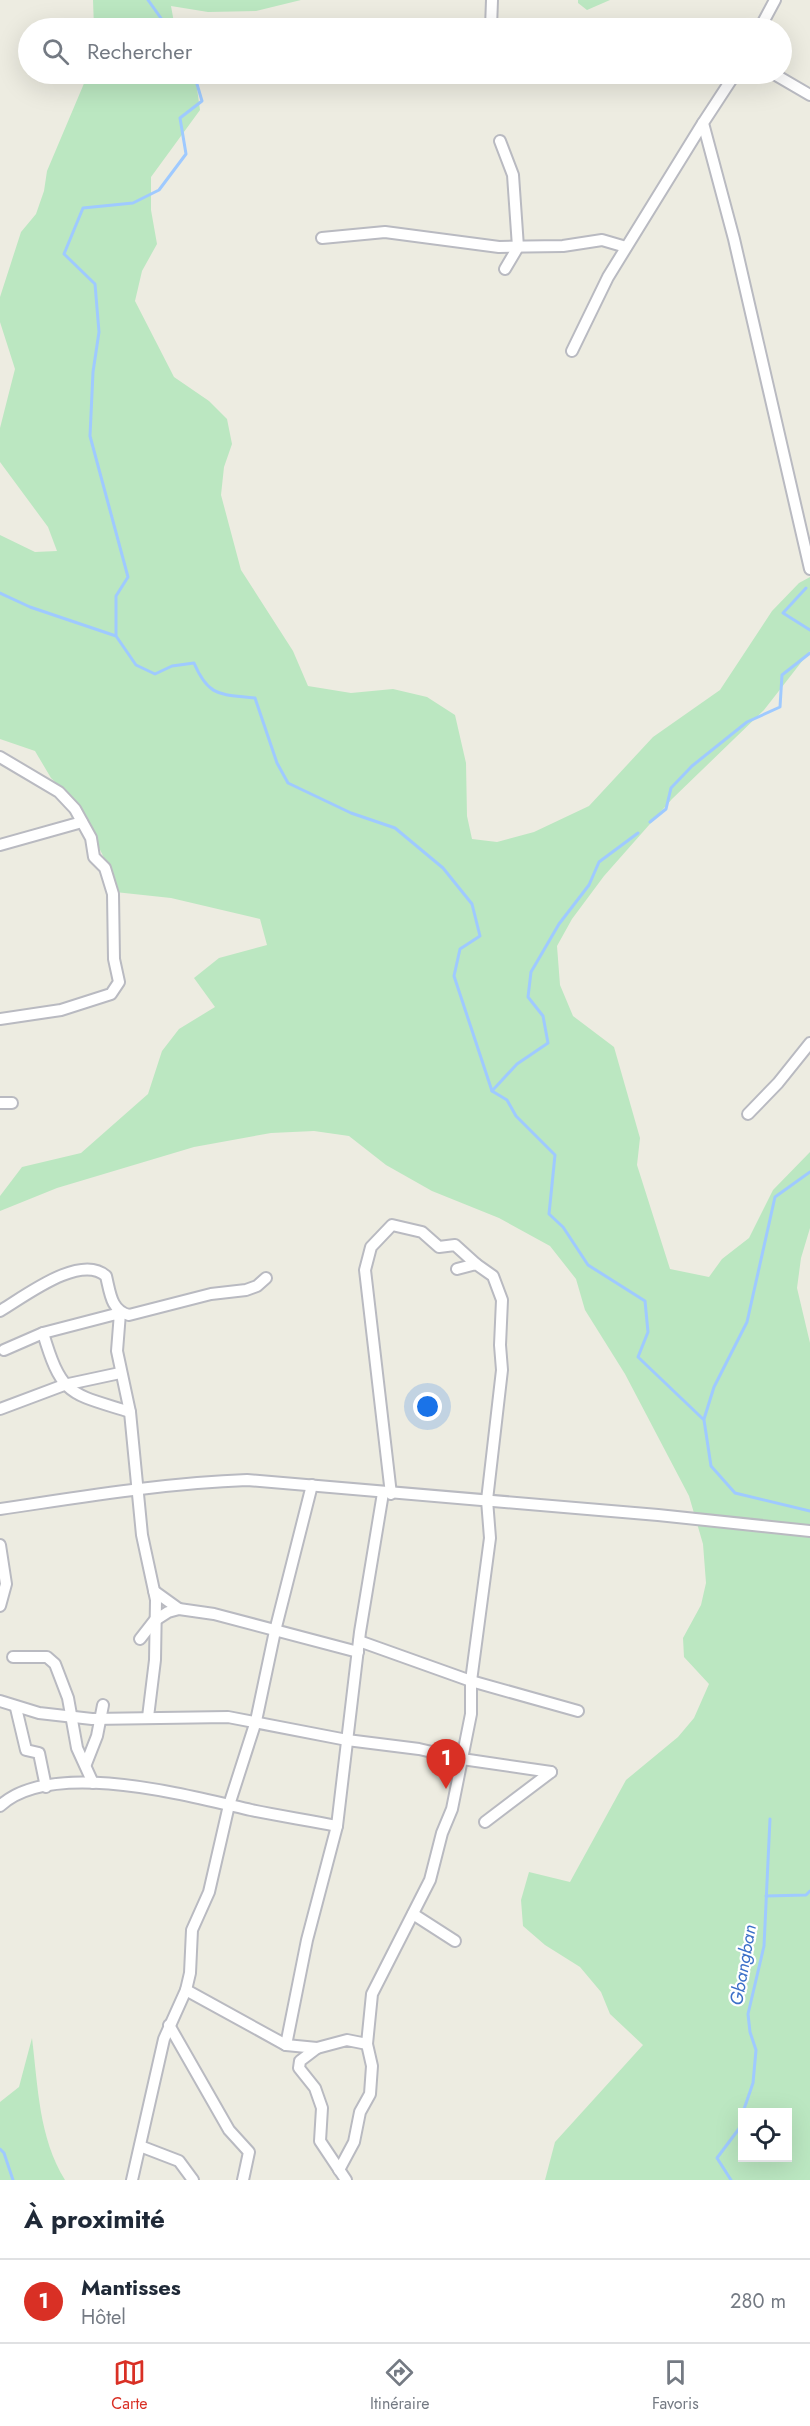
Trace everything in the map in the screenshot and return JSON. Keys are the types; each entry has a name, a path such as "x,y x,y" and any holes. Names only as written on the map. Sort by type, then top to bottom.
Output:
{"street":[{"path":"491,18 492,0"},
{"path":"765,18 775,0"},
{"path":"572,351 608,277 727,84"},
{"path":"792,84 810,94"},
{"path":"703,123 734,239 810,569"},
{"path":"500,141 513,175 518,247 505,269"},
{"path":"322,238 385,232 499,247 563,246 602,240 626,247"},
{"path":"0,757 59,792 75,809 91,838 94,857 105,868 113,894 114,959 119,982 111,994 61,1010 0,1019"},
{"path":"0,845 82,822"},
{"path":"748,1114 778,1083 810,1043"},
{"path":"286,2044 307,1940 337,1826 359,1641 388,1493 365,1270 371,1247 392,1225 422,1232 439,1247 455,1245 493,1276 502,1300 502,1370 487,1500 490,1538 471,1681 471,1714 452,1809 442,1833 430,1880 372,1994 367,2044 372,2066 370,2094 360,2112 354,2142 339,2170"},
{"path":"457,1269 476,1264"},
{"path":"0,1311 28,1292 70,1272 90,1269 106,1276 115,1307 120,1313 117,1351 130,1412 142,1534 157,1608 154,1622 156,1648 148,1717"},
{"path":"4,1350 43,1333 120,1313 129,1315 211,1294 246,1290 257,1286 266,1278"},
{"path":"43,1333 54,1370 64,1385 81,1396 130,1412"},
{"path":"0,1409 64,1385 120,1373"},
{"path":"0,1509 139,1488 247,1480 785,1527 809,1531"},
{"path":"132,2180 169,2025 186,1990 190,1973 192,1930 209,1892 229,1805 256,1720 275,1631 312,1485"},
{"path":"0,1545 6,1584 0,1606"},
{"path":"154,1591 179,1609"},
{"path":"140,1639 154,1622 168,1612 179,1609 214,1614 358,1652"},
{"path":"359,1641 471,1681 578,1712"},
{"path":"13,1657 47,1657 55,1664 68,1698 77,1748 93,1783"},
{"path":"0,1701 16,1708 99,1720 204,1715 256,1720 347,1740 419,1749 462,1759 551,1772 485,1822"},
{"path":"86,1764 97,1736 103,1705"},
{"path":"16,1708 26,1749 39,1753 46,1787"},
{"path":"0,1806 17,1794 62,1783 93,1783 141,1786 337,1826"},
{"path":"413,1914 455,1941"},
{"path":"186,1990 286,2044 317,2048 347,2040 367,2044"},
{"path":"169,2025 229,2130 249,2152 243,2180"},
{"path":"317,2048 300,2061 299,2068 315,2088 322,2108 319,2136 346,2180"},
{"path":"140,2146 179,2161 193,2180"}],"green space":[{"path":"93,0 301,0 256,11 208,12 171,6 173,18 94,18"},
{"path":"578,0 610,0 587,10 578,3"},
{"path":"84,84 196,84 200,110 151,177 151,210 157,244 142,271 135,301 174,377 209,401 227,419 232,444 224,467 221,495 241,570 293,651 308,686 351,693 393,689 427,697 455,715 466,763 467,816 472,839 497,842 534,832 589,806 653,737 720,690 772,611 799,583 810,577 810,651 764,710 672,799 604,876 572,919 557,946 560,985 573,1016 614,1047 640,1138 637,1165 670,1269 709,1277 722,1259 749,1238 773,1190 810,1152 810,1228 801,1258 797,1288 810,1343 810,2180 545,2180 555,2142 643,2045 610,2014 601,1992 580,1967 545,1945 523,1926 521,1900 529,1872 570,1882 626,1780 678,1737 694,1718 709,1684 684,1657 683,1638 701,1605 706,1583 703,1544 689,1496 625,1374 585,1310 576,1279 550,1246 499,1218 432,1191 386,1165 349,1136 314,1131 271,1133 194,1147 57,1188 0,1211 0,1196 22,1167 81,1153 148,1094 162,1051 179,1029 215,1007 194,978 219,958 267,945 260,919 171,898 115,892 108,866 78,805 51,778 35,751 0,739 0,535 35,552 57,551 48,527 0,462 0,428 15,369 0,322 0,297 21,232 36,214 44,191 47,171"},
{"path":"32,2038 45,2130 56,2164 65,2180 0,2180 0,2102 19,2087"}],"waterway":[{"path":"148,0 161,18"},
{"path":"116,635 116,596 128,577 90,436 93,372 99,332 95,284 64,254 83,208 133,203 159,190 186,154 180,118 202,101 197,84"},
{"path":"806,588 783,613 810,630"},
{"path":"0,593 30,607 116,636 136,665 155,674 172,666 194,663 205,683 217,692 255,698 277,763 288,783 351,813 395,828 443,868 472,904 480,936 460,949 454,976 492,1091 507,1100 516,1116 555,1155 549,1214 563,1227 588,1265 645,1301 648,1332 638,1357 704,1420 711,1466 735,1493 810,1511"},
{"path":"650,822 666,809 671,788 692,766 747,722 780,707 782,675 810,653"},
{"path":"492,1091 517,1064 548,1043 543,1016 528,997 531,972 559,924 589,885 599,862 638,833"},
{"path":"704,1419 714,1387 747,1322 775,1197 810,1172"},
{"name":"Gbangban","path":"744,2108 753,2083 756,2050 750,2032 748,2014 764,1946 770,1819"},
{"path":"766,1896 806,1895 810,1891"},
{"name":"Gbangban","path":"731,2180 717,2158 738,2130"},
{"path":"0,2149 4,2153 13,2180"}],"place":[{"name":"Mantisses","path":"446,1789"}]}
